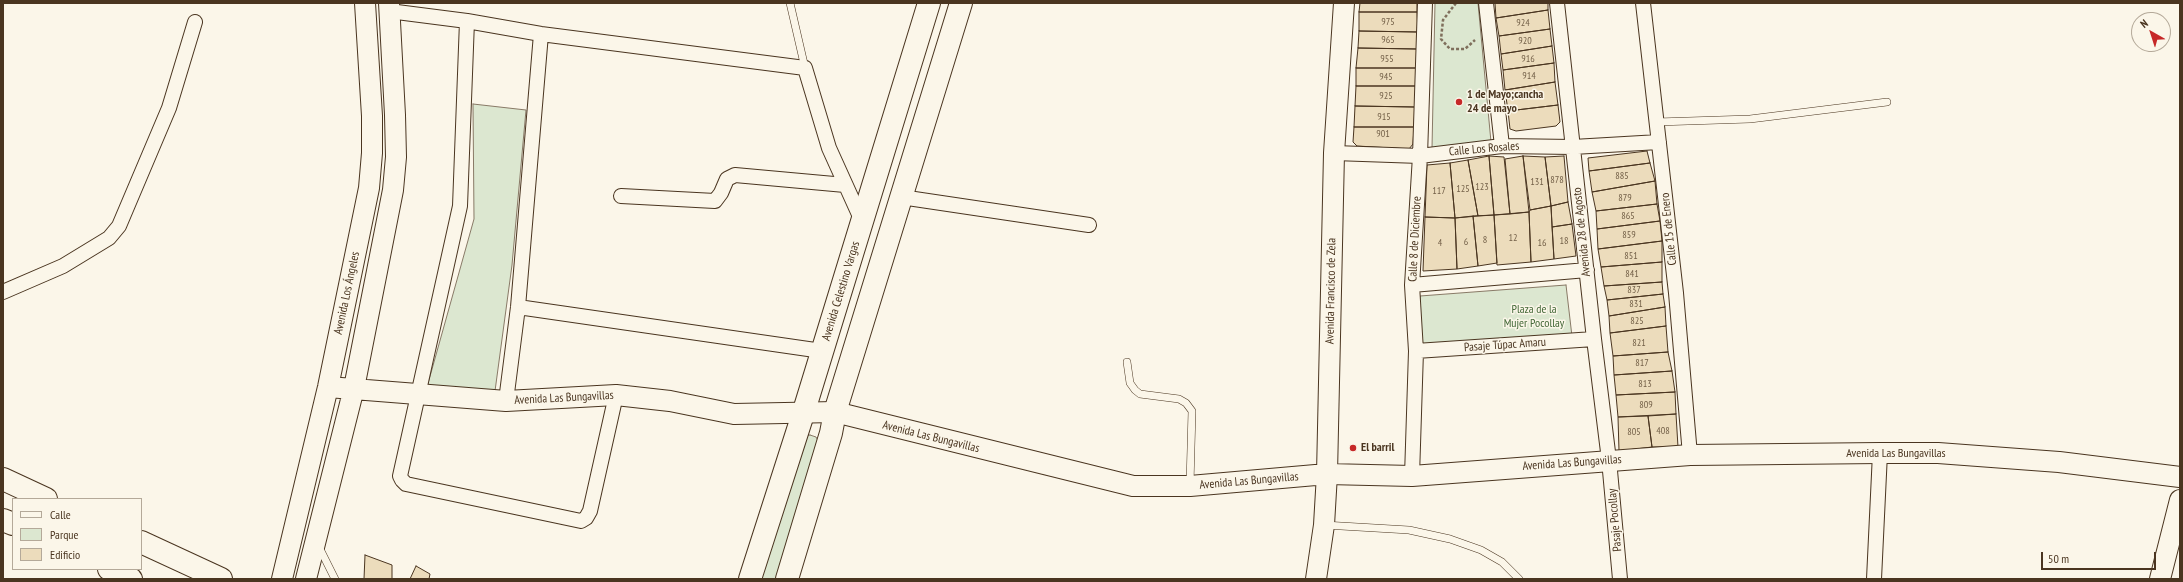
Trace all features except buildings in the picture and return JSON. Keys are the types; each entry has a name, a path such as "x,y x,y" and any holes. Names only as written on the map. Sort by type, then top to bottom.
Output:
{"highway":[{"name":"Avenida Celestino Vargas","path":"750,579 803,414 929,3"},
{"path":"787,579 832,433 835,412 961,3"},
{"path":"851,258 880,265"},
{"path":"3,479 44,498"},
{"path":"142,542 221,579"},
{"path":"111,570 131,579"}],"street":[{"name":"Avenida Los Ángeles","path":"282,579 328,387 369,188 372,116 365,3"},
{"name":"Avenida Francisco de Zela","path":"1316,579 1324,525 1327,474 1334,153 1344,3"},
{"name":"Calle 8 de Diciembre","path":"1412,476 1416,351 1412,285 1420,156 1425,3"},
{"path":"1486,3 1502,146"},
{"name":"Avenida 28 de Agosto","path":"1557,3 1594,339 1609,460"},
{"name":"Calle 15 de Enero","path":"1643,3 1676,293 1690,455"},
{"name":"Avenida Los Ángeles","path":"306,579 354,388 393,190 396,157 389,7"},
{"path":"389,7 542,34 805,68 829,148 862,221"},
{"path":"467,21 460,206 400,476 406,484 581,521 586,518 590,511 616,395"},
{"path":"3,292 63,266 109,238 119,226 169,108 195,22"},
{"path":"506,401 518,307 542,34"},
{"name":"Calle Los Rosales","path":"1334,153 1420,156 1502,146 1573,147 1659,142"},
{"path":"621,196 715,201 721,193 727,179 735,175 845,185"},
{"path":"901,197 1089,225"},
{"path":"1412,285 1587,270"},
{"path":"518,307 822,351"},
{"name":"Pasaje Túpac Amaru","path":"1416,351 1594,339"},
{"name":"Avenida Las Bungavillas","path":"328,387 506,401 616,395 670,401 734,414 803,414 835,412 1133,486 1190,486 1327,474 1412,476 1690,455 1880,453 1938,453 2059,462 2180,477"},
{"path":"1874,579 1880,453"},
{"name":"Pasaje Pocollay","path":"1609,460 1620,579"},
{"path":"2168,571 2180,500"}],"lane":[{"path":"790,3 805,68"},
{"path":"1657,122 1750,118 1887,102"},
{"path":"1128,362 1130,383 1140,394 1179,399 1186,403 1192,411 1190,486"},
{"path":"1324,525 1409,530 1450,539 1481,550 1502,562 1519,579"},
{"path":"316,541 336,579"}],"path":[{"path":"1456,3 1443,20 1442,39 1450,49 1465,49 1476,41 1475,34"}],"green space":[{"path":"1435,3 1478,3 1491,142 1432,148"},
{"path":"473,104 526,110 512,265 495,391 427,387 474,219"},
{"name":"Plaza de la Mujer Pocollay","path":"1566,285 1573,345 1419,356 1420,296"},
{"path":"810,435 816,437 820,444 780,579 760,579 804,436"}],"place":[{"name":"1 de Mayo;cancha 24 de mayo","path":"1459,102"},
{"name":"El barril","path":"1353,448"}]}
